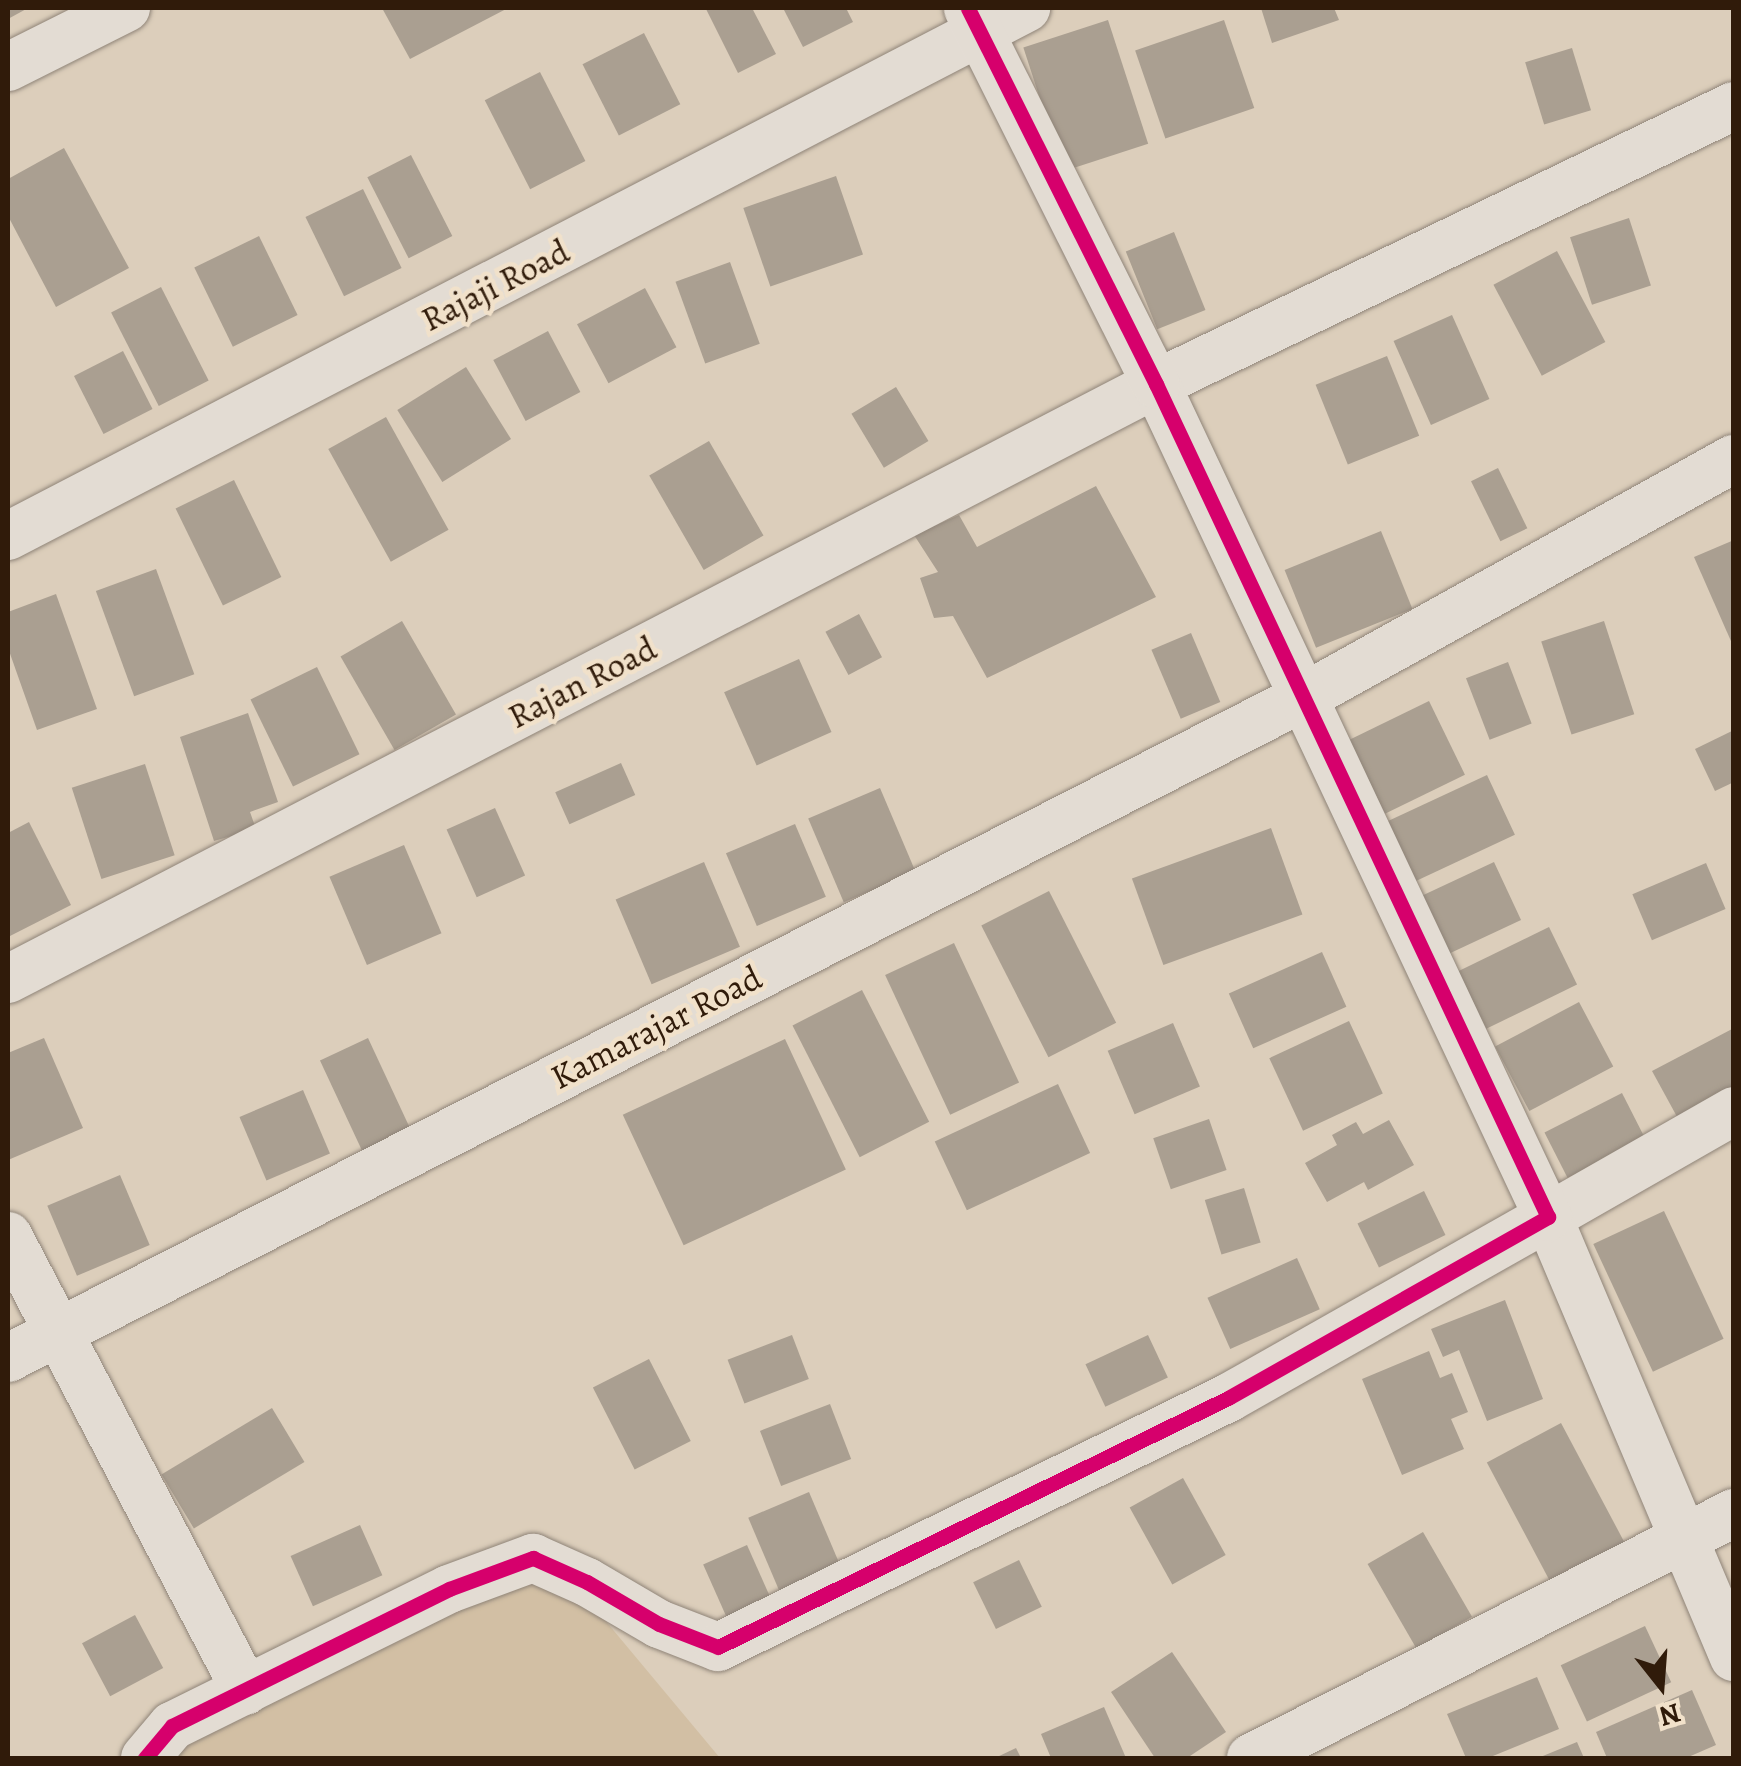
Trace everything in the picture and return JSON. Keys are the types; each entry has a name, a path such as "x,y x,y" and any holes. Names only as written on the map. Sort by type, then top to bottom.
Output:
{"street":[{"path":"8,67 126,8"},
{"name":"Rajaji Road","path":"8,536 975,21 1026,8"},
{"path":"975,21 1156,384 1548,1217 1734,1657"},
{"name":"Rajan Road","path":"8,980 1156,384 1734,106"},
{"name":"Kamarajar Road","path":"8,1358 1304,697 1734,459"},
{"path":"144,1758 172,1726 449,1590 533,1558 587,1582 658,1624 718,1647 1228,1398 1734,1111"},
{"path":"8,1236 246,1692"},
{"path":"1251,1758 1734,1513"}],"shaded area":[{"path":"527,1577 599,1613 720,1758 173,1758 190,1734"}],"building":[{"path":"8,8 28,8 8,19"},
{"path":"382,8 508,8 410,59"},
{"path":"752,8 776,54 738,73 706,9"},
{"path":"783,8 846,8 853,22 803,47"},
{"path":"1261,8 1334,8 1339,20 1272,43"},
{"path":"1108,20 1148,144 1064,171 1023,48"},
{"path":"1224,20 1254,108 1165,139 1135,51"},
{"path":"644,33 680,104 619,136 583,64"},
{"path":"1572,48 1591,110 1544,124 1525,62"},
{"path":"540,72 585,161 530,189 485,100"},
{"path":"64,148 129,268 56,307 8,216 8,179"},
{"path":"411,155 452,236 409,258 367,177"},
{"path":"836,176 863,254 770,286 743,208"},
{"path":"363,189 402,268 344,296 305,217"},
{"path":"1629,218 1651,286 1592,305 1570,237"},
{"path":"1174,232 1205,310 1157,329 1126,251"},
{"path":"259,236 298,315 233,347 194,268"},
{"path":"1557,251 1605,342 1542,376 1493,285"},
{"path":"730,262 760,344 705,364 675,282"},
{"path":"161,287 209,381 159,406 111,312"},
{"path":"645,288 676,347 608,383 577,324"},
{"path":"1452,315 1489,399 1431,425 1394,341"},
{"path":"548,331 580,392 526,421 493,360"},
{"path":"123,351 153,409 104,434 74,376"},
{"path":"1387,356 1419,436 1348,465 1316,385"},
{"path":"466,367 511,439 442,482 397,410"},
{"path":"896,387 928,441 884,468 851,414"},
{"path":"386,417 449,530 391,562 328,449"},
{"path":"709,441 764,535 704,570 649,476"},
{"path":"1498,468 1527,528 1500,541 1471,481"},
{"path":"234,480 281,577 223,606 176,508"},
{"path":"1096,486 1156,597 987,678 953,616 934,618 920,578 938,572 914,535 959,515 977,547"},
{"path":"1381,531 1412,609 1316,648 1285,570"},
{"path":"1734,540 1734,648 1694,557"},
{"path":"156,569 194,674 134,696 96,591"},
{"path":"56,594 97,709 37,730 8,648 8,612"},
{"path":"859,614 882,657 848,675 825,632"},
{"path":"402,621 456,715 395,750 341,656"},
{"path":"1604,621 1634,714 1572,735 1541,641"},
{"path":"1191,633 1220,702 1181,719 1151,650"},
{"path":"799,659 832,732 757,765 724,692"},
{"path":"1508,662 1532,724 1490,740 1466,678"},
{"path":"317,667 360,754 293,787 250,699"},
{"path":"1429,701 1465,775 1385,814 1349,740"},
{"path":"248,713 278,802 250,812 256,829 214,841 180,737"},
{"path":"1734,730 1734,782 1715,791 1695,749"},
{"path":"621,763 635,795 569,824 555,792"},
{"path":"145,764 175,855 101,879 72,788"},
{"path":"1487,775 1515,835 1408,885 1380,825"},
{"path":"880,788 916,872 844,902 808,818"},
{"path":"495,808 525,876 477,897 447,830"},
{"path":"29,822 71,905 8,937 8,833"},
{"path":"795,824 826,897 757,926 726,853"},
{"path":"1271,828 1302,914 1163,965 1132,879"},
{"path":"404,845 442,933 367,965 329,877"},
{"path":"704,862 740,947 652,984 616,900"},
{"path":"1494,862 1521,920 1447,955 1420,897"},
{"path":"1706,863 1726,909 1652,940 1632,894"},
{"path":"1049,891 1116,1023 1048,1057 981,926"},
{"path":"1549,927 1577,985 1486,1029 1458,971"},
{"path":"954,943 1019,1083 950,1115 885,975"},
{"path":"1322,952 1346,1007 1253,1048 1229,993"},
{"path":"862,990 929,1122 860,1157 793,1025"},
{"path":"1579,1002 1613,1066 1529,1111 1495,1047"},
{"path":"1349,1021 1383,1094 1303,1131 1269,1058"},
{"path":"1173,1023 1200,1087 1135,1114 1108,1051"},
{"path":"1734,1028 1734,1097 1681,1124 1652,1071"},
{"path":"44,1038 83,1128 8,1160 8,1053"},
{"path":"368,1038 410,1129 362,1151 320,1060"},
{"path":"785,1039 846,1170 684,1245 623,1115"},
{"path":"1058,1084 1090,1153 967,1210 935,1141"},
{"path":"303,1090 330,1154 266,1180 239,1117"},
{"path":"1622,1093 1645,1138 1568,1178 1544,1132"},
{"path":"1209,1119 1227,1170 1171,1189 1153,1138"},
{"path":"1389,1120 1414,1165 1368,1190 1364,1182 1327,1202 1305,1163 1337,1145 1332,1135 1356,1122 1363,1134"},
{"path":"120,1175 150,1245 77,1276 47,1206"},
{"path":"1244,1188 1261,1243 1221,1254 1205,1200"},
{"path":"1424,1191 1445,1235 1379,1267 1357,1223"},
{"path":"1664,1211 1724,1339 1653,1372 1593,1244"},
{"path":"1297,1258 1320,1309 1230,1349 1207,1298"},
{"path":"1505,1300 1543,1399 1487,1421 1459,1350 1443,1357 1431,1329"},
{"path":"792,1335 809,1379 744,1404 728,1360"},
{"path":"1148,1335 1168,1378 1105,1407 1085,1364"},
{"path":"1429,1351 1440,1378 1452,1373 1468,1412 1451,1419 1464,1449 1402,1475 1362,1379"},
{"path":"649,1359 691,1441 635,1470 593,1388"},
{"path":"830,1404 851,1459 781,1486 760,1431"},
{"path":"272,1408 304,1462 194,1528 161,1474"},
{"path":"1561,1423 1626,1546 1552,1585 1487,1462"},
{"path":"1183,1478 1226,1555 1172,1585 1130,1508"},
{"path":"809,1492 843,1572 782,1598 748,1518"},
{"path":"360,1525 382,1575 313,1606 291,1556"},
{"path":"1423,1532 1472,1617 1417,1649 1368,1564"},
{"path":"747,1545 771,1598 727,1618 703,1565"},
{"path":"1019,1560 1042,1607 996,1629 973,1582"},
{"path":"135,1615 163,1668 110,1696 82,1643"},
{"path":"1645,1626 1671,1682 1587,1721 1561,1665"},
{"path":"1172,1652 1226,1732 1187,1758 1155,1758 1111,1692"},
{"path":"1537,1677 1559,1729 1488,1758 1466,1758 1447,1714"},
{"path":"1692,1690 1716,1745 1686,1758 1607,1758 1596,1732"},
{"path":"1104,1707 1126,1758 1051,1758 1041,1734"},
{"path":"1577,1742 1584,1758 1538,1758"},
{"path":"1016,1748 1021,1758 995,1758"}],"cycle path":[{"path":"145,1758 172,1726 449,1589 533,1558 587,1582 659,1624 718,1647 1228,1398 1548,1217 1156,384 968,8"}]}
